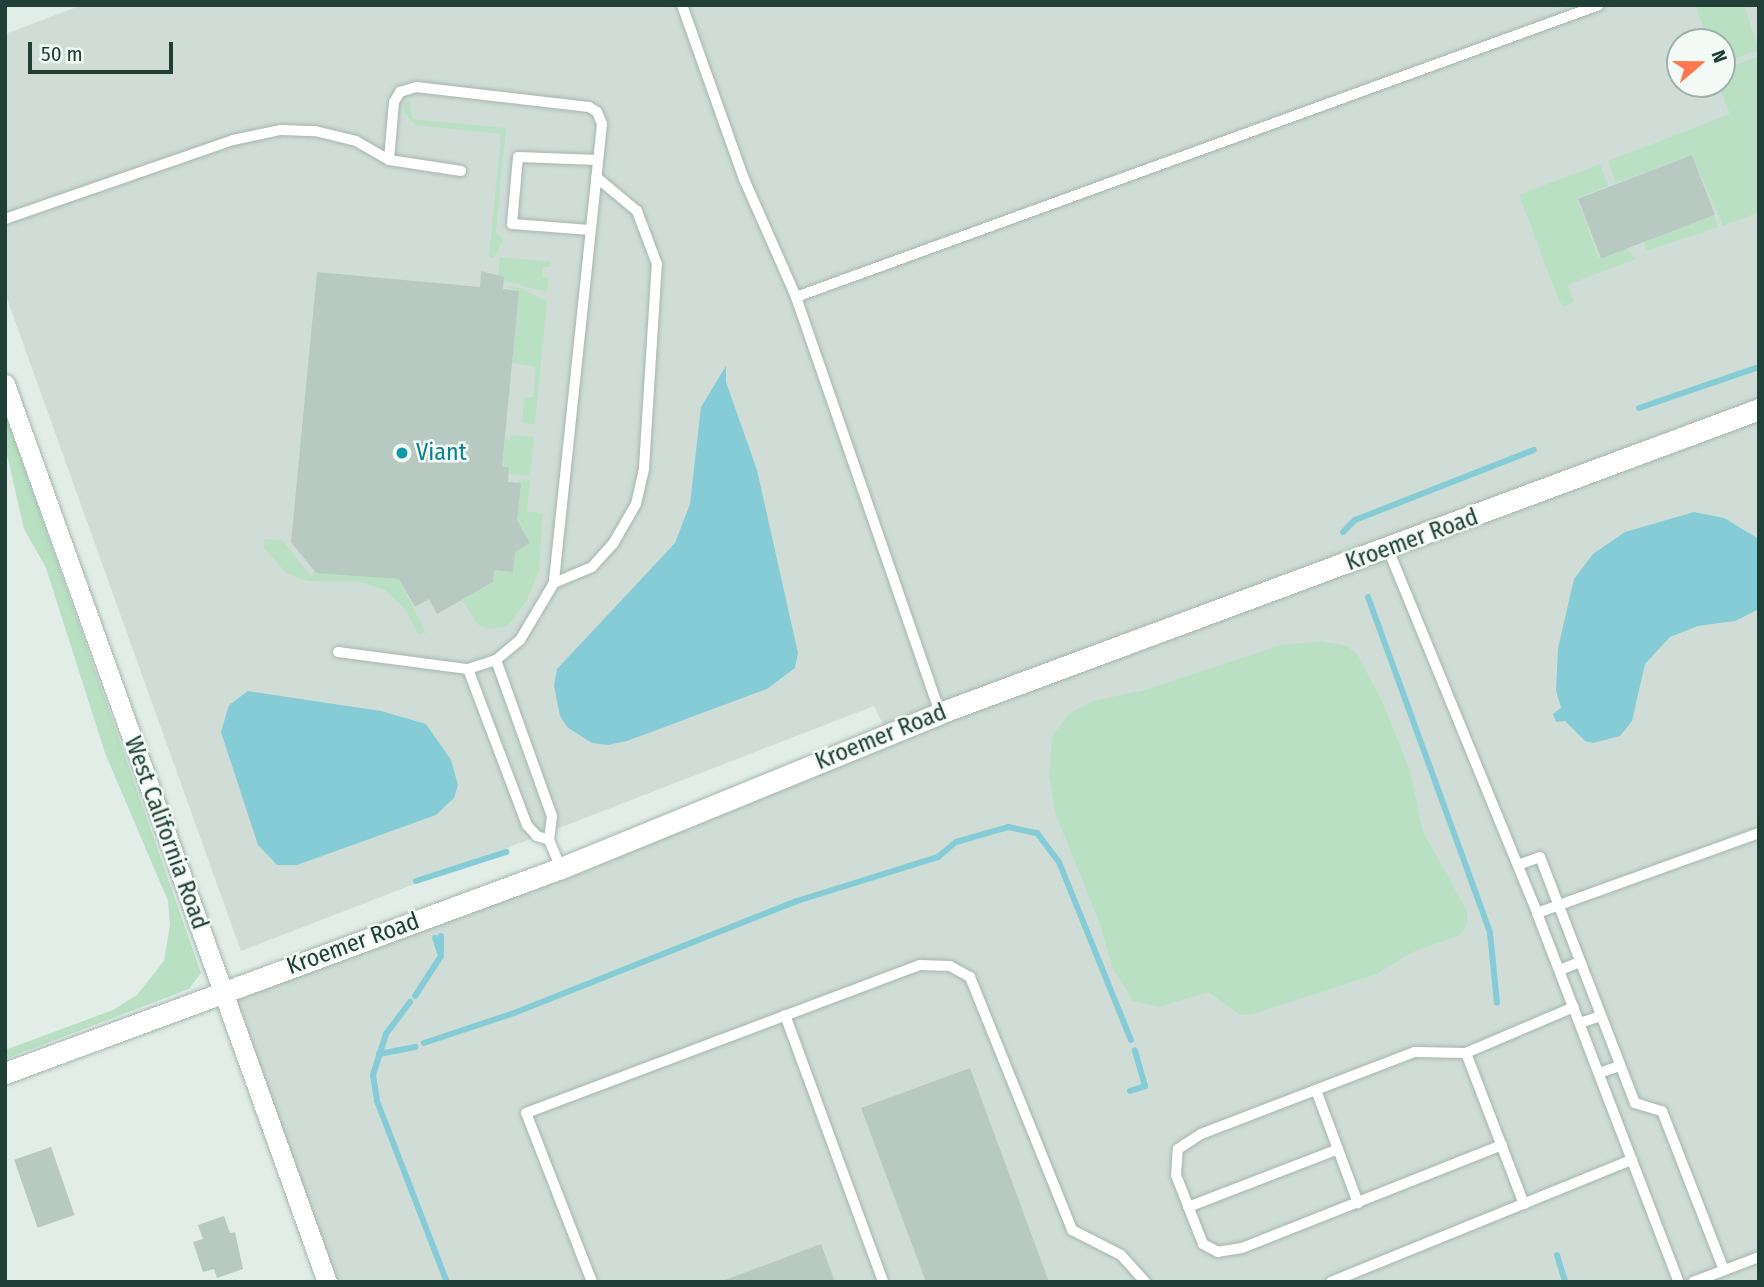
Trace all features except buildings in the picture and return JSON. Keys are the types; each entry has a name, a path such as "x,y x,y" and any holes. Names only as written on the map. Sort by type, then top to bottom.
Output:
{"street":[{"name":"West California Road","path":"5,384 327,1282"},
{"name":"Kroemer Road","path":"5,1073 561,868 940,713 1388,549 1759,409"}],"lane":[{"path":"682,5 744,179 796,297 940,713"},
{"path":"796,297 1599,5"},
{"path":"338,652 468,669 496,660 536,618 554,583 602,124 597,112 589,107 416,88 400,92 394,102 389,160"},
{"path":"5,219 233,140 281,130 315,131 356,141 389,160 461,171"},
{"path":"590,230 512,224 518,157 598,160"},
{"path":"554,583 592,567 613,544 636,504 644,468 657,264 638,211 596,177"},
{"path":"1388,549 1560,970 1679,1282"},
{"path":"496,660 552,816 549,840 561,868"},
{"path":"468,669 527,825 537,836 549,840"},
{"path":"1537,913 1759,833"},
{"path":"1518,865 1540,857 1635,1103 1662,1111 1724,1270"},
{"path":"1560,970 1580,962"},
{"path":"592,1282 526,1113 920,965 950,966 970,977 1072,1230 1121,1255 1145,1282"},
{"path":"1502,1145 1242,1248 1218,1252 1203,1244 1176,1175 1178,1149 1201,1133 1415,1052 1466,1052 1574,1007"},
{"path":"785,1015 883,1282"},
{"path":"1580,1024 1600,1016"},
{"path":"1466,1052 1524,1204"},
{"path":"1599,1073 1619,1066"},
{"path":"1316,1090 1358,1203"},
{"path":"1188,1207 1338,1149"},
{"path":"1331,1282 1633,1160"},
{"path":"1693,1282 1759,1257"}],"shaded area":[{"path":"82,5 1759,5 1759,1282 335,1282 223,992 887,733 874,706 241,951 5,293 5,34"}],"green space":[{"path":"1695,5 1744,5 1759,50 1736,58 1736,28 1704,28"},
{"path":"1759,56 1759,212 1723,226 1692,155 1616,183 1608,161 1730,114 1724,98 1736,98 1736,65"},
{"path":"410,101 412,119 506,128 496,232 503,240 494,258 489,257 501,134 416,125 404,113 404,104"},
{"path":"1600,164 1608,186 1577,198 1599,259 1627,248 1636,259 1567,285 1574,302 1565,307 1559,301 1519,195"},
{"path":"1714,215 1718,227 1647,251 1643,238"},
{"path":"500,257 551,262 550,267 543,267 542,277 549,278 547,292 504,281 498,276"},
{"path":"503,286 520,288 547,301 535,425 522,423 524,397 533,397 536,367 512,363 519,291"},
{"path":"5,413 201,973 189,989 5,1059 5,1050 113,1010 137,995 164,961 170,925 168,901 105,753 46,568 24,529 5,446"},
{"path":"511,435 534,437 530,476 509,474 509,467 502,467 505,439 510,440"},
{"path":"519,480 530,481 527,511 543,514 539,570 527,600 514,618 506,627 487,629 477,624 463,600 493,582 494,570 513,571 515,552 530,543 517,520"},
{"path":"264,539 282,540 311,576 315,572 399,579 426,633 418,634 405,609 385,590 360,582 308,581 287,574 264,548"},
{"path":"1322,641 1347,646 1357,654 1381,699 1410,770 1423,832 1467,911 1467,924 1460,935 1410,953 1377,974 1253,1014 1240,1015 1208,992 1159,1007 1133,1001 1112,967 1101,927 1055,813 1049,776 1052,736 1069,714 1092,701 1145,690 1281,645"}],"water":[{"path":"726,366 726,382 757,470 798,653 795,668 767,689 627,741 608,745 592,743 567,727 560,716 554,686 557,669 675,543 690,504 701,407"},
{"path":"1694,512 1724,518 1759,539 1759,609 1735,621 1698,626 1670,637 1645,664 1632,721 1620,736 1593,743 1585,741 1565,721 1556,722 1553,714 1561,708 1556,690 1558,648 1574,579 1593,554 1625,532"},
{"path":"248,691 381,711 426,724 451,760 458,785 454,798 436,815 297,865 277,865 258,845 221,732 229,705"}],"waterway":[{"path":"1639,408 1759,367"},
{"path":"1343,532 1355,520 1534,450"},
{"path":"1368,597 1490,933 1497,1003"},
{"path":"424,1043 514,1013 797,901 938,857 956,842 1008,827 1037,833 1059,862 1131,1040"},
{"path":"416,881 506,852"},
{"path":"441,936 441,951"},
{"path":"415,996 441,956 435,938"},
{"path":"410,1002 386,1034 373,1075 377,1101 447,1282"},
{"path":"379,1054 415,1047"},
{"path":"1130,1091 1145,1086 1135,1050"},
{"path":"1557,1255 1565,1282"}],"place":[{"name":"Viant","path":"402,453"}]}
